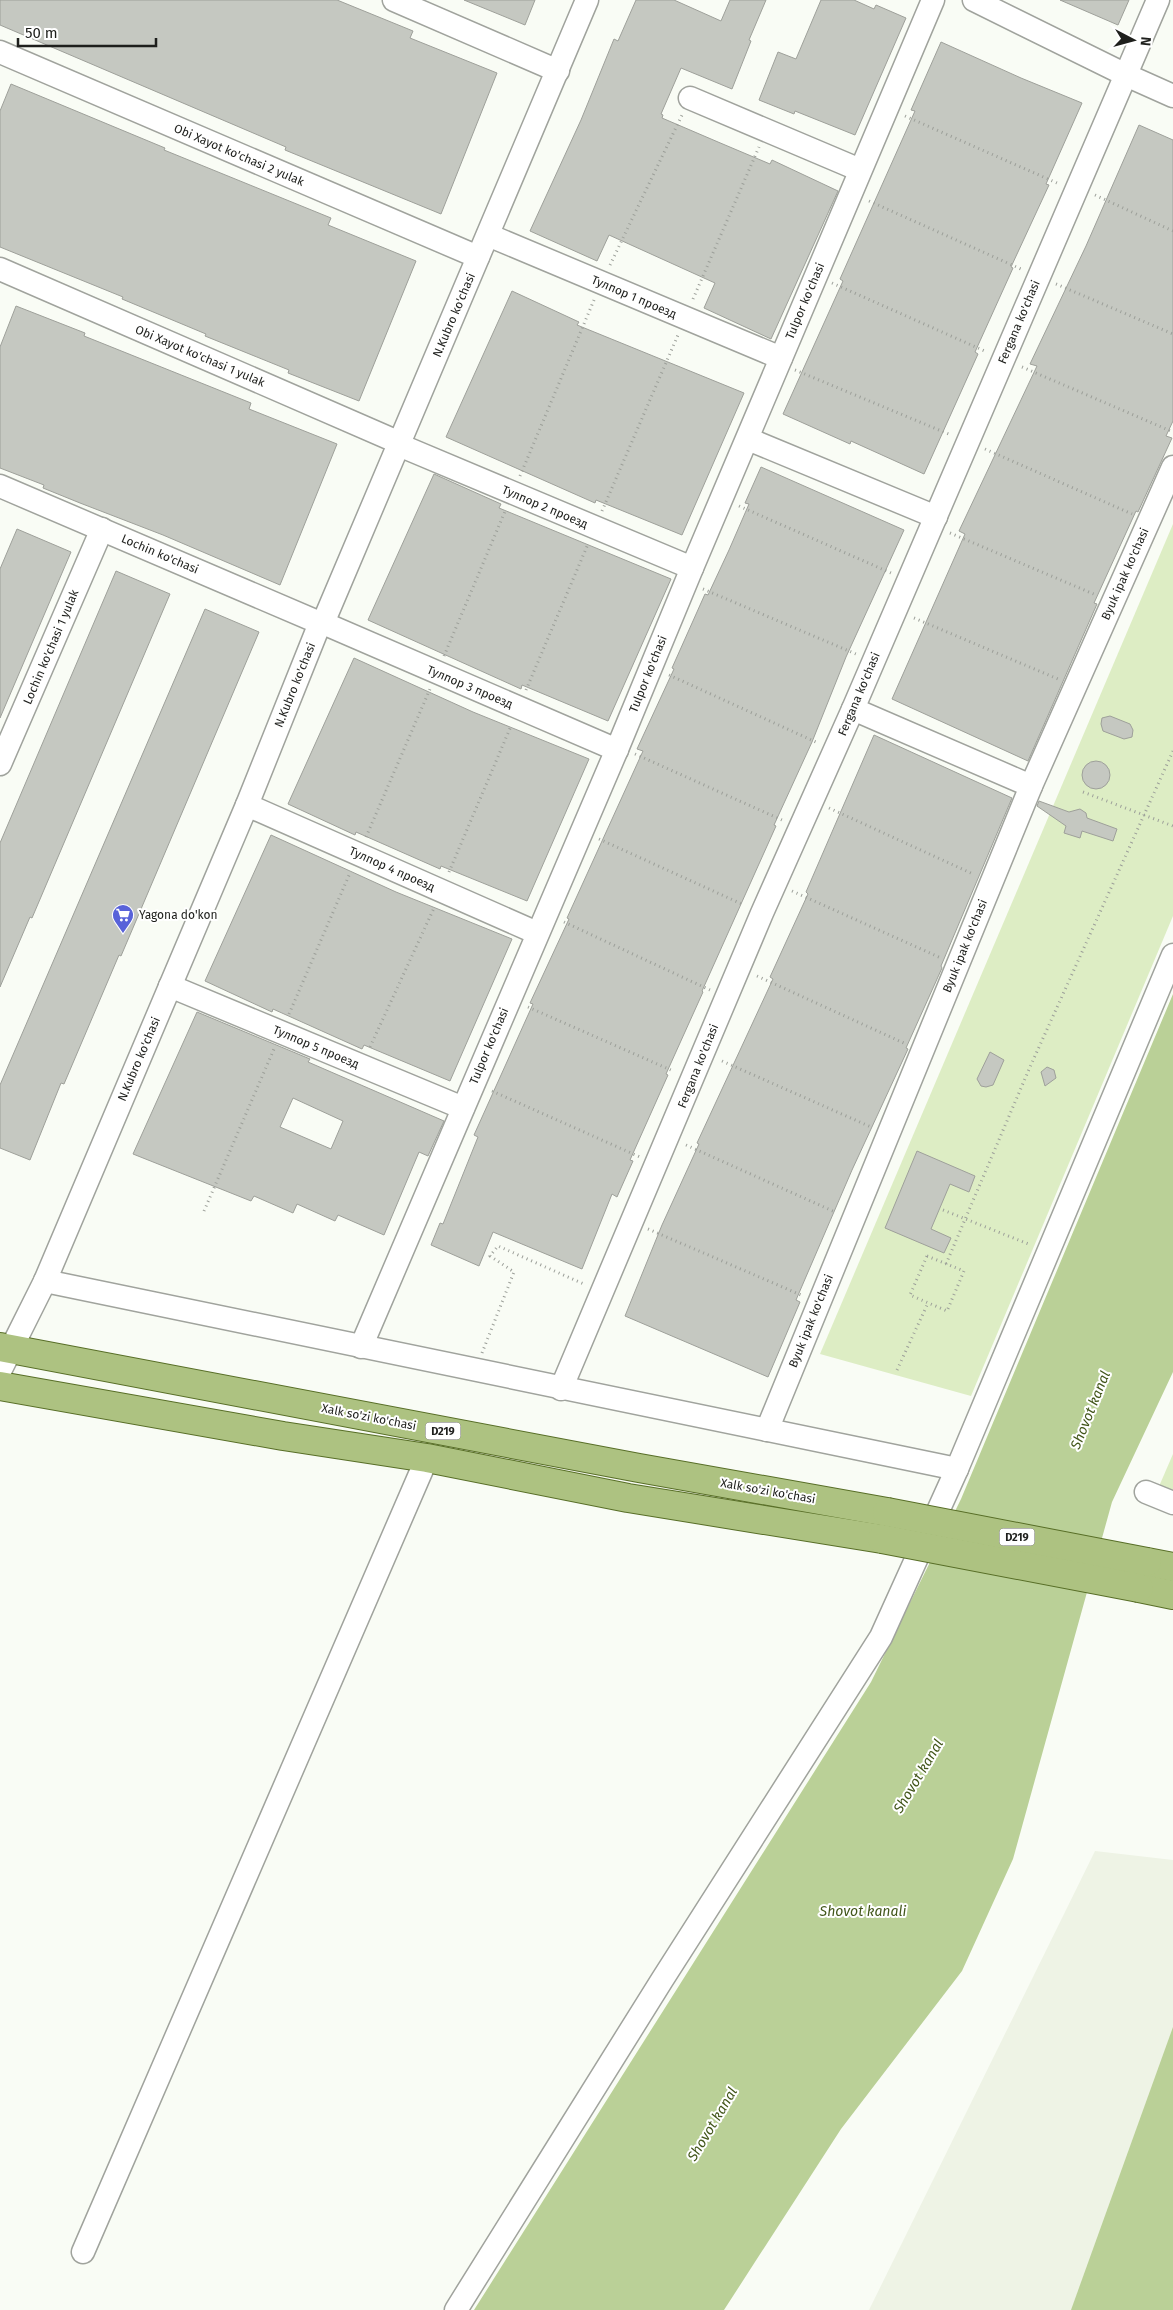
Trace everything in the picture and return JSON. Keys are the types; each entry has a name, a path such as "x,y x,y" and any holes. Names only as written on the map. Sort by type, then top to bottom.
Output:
{"main road":[{"name":"Xalk so'zi ko'chasi","path":"4,1356 887,1512 1160,1564"},
{"name":"D219","path":"0,1386 283,1436 427,1458 628,1498 882,1539 1173,1595"}],"street":[{"path":"394,0 558,71"},
{"name":"N.Kubro ko'chasi","path":"4,1356 45,1281 587,0"},
{"name":"Tulpor ko'chasi","path":"361,1347 541,923 618,748 689,575 748,439 780,358 933,0"},
{"path":"974,0 1126,76 1173,96"},
{"name":"Fergana ko'chasi","path":"561,1389 762,913 835,751 1158,0"},
{"name":"Obi Xayot ko'chasi 2 yulak","path":"0,52 478,257"},
{"path":"690,98 860,170"},
{"name":"Тулпор 1 проезд","path":"488,235 780,358"},
{"name":"Obi Xayot ko'chasi 1 yulak","path":"0,269 399,444"},
{"path":"748,439 933,521"},
{"name":"Тулпор 2 проезд","path":"399,444 595,527 689,575"},
{"name":"Byuk ipak ko'chasi","path":"767,1430 1031,786 1173,467"},
{"name":"Lochin ko'chasi","path":"0,486 322,623"},
{"name":"Lochin ko'chasi 1 yulak","path":"0,764 102,529"},
{"name":"Тулпор 3 проезд","path":"322,623 519,708 618,748"},
{"path":"853,709 1031,786"},
{"name":"Тулпор 4 проезд","path":"247,805 441,891 541,923"},
{"path":"456,2310 662,1980 881,1638 957,1469 1173,955"},
{"name":"Тулпор 5 проезд","path":"170,986 462,1108"},
{"path":"45,1281 561,1389 957,1469"},
{"path":"83,2252 427,1458"},
{"path":"1146,1492 1173,1503"}],"path":[{"path":"887,108 1173,230"},
{"path":"361,1066 441,891 766,130"},
{"path":"851,193 1039,277 1173,334"},
{"path":"721,499 907,580"},
{"path":"933,521 1113,602"},
{"path":"689,575 873,661"},
{"path":"895,610 1076,686"},
{"path":"651,666 835,751"},
{"path":"618,748 800,828"},
{"path":"946,1264 1030,1067 1173,751"},
{"path":"1083,792 1173,826"},
{"path":"812,801 992,882"},
{"path":"581,831 762,913"},
{"path":"775,884 958,965"},
{"path":"541,923 726,998"},
{"path":"739,968 922,1052"},
{"path":"509,999 693,1080"},
{"path":"704,1052 888,1135"},
{"path":"474,1082 656,1164"},
{"path":"669,1137 853,1220"},
{"path":"943,1210 1048,1252"},
{"path":"632,1222 819,1303"},
{"path":"475,1371 514,1272 490,1256 498,1246 602,1292"},
{"path":"927,1256 964,1271 947,1311 928,1303 910,1295 927,1256"},
{"path":"897,1370 928,1303"}],"shaded area":[{"path":"1173,524 1173,916 971,1396 820,1354"},
{"path":"1173,1454 1173,1495 1157,1491"},
{"path":"1095,1851 1173,1860 1173,2310 869,2310"}],"water":[{"name":"Shovot kanali","path":"1173,994 1173,1372 1112,1502 1013,1859 962,1971 841,2129 724,2310 474,2310 871,1682 961,1499"},
{"path":"1173,2027 1173,2310 1071,2310"}],"building":[{"path":"0,0 337,0 413,31 410,38 497,73 441,214 285,150 286,147 0,25"},
{"path":"464,0 535,0 525,25"},
{"path":"636,0 674,0 721,21 730,0 766,0 749,40 751,41 732,89 681,68 661,114 663,115 662,118 770,164 772,160 838,191 771,339 704,308 715,283 609,235 597,261 530,231 581,120 614,39 618,41"},
{"path":"821,0 854,0 874,9 876,5 906,18 855,135 795,111 794,114 759,100 778,52 796,59"},
{"path":"1060,0 1129,0 1118,25"},
{"path":"941,42 1082,103 1046,184 1049,185 1011,267 1013,268 975,352 978,354 924,474 851,441 850,444 783,414 843,281 840,279 915,111 911,110"},
{"path":"11,84 165,148 164,150 331,218 328,225 416,261 359,401 288,373 289,370 205,336 206,334 122,299 123,297 0,247 0,111"},
{"path":"1139,125 1173,140 1173,421 1166,436 1172,438 1094,603 1097,604 1028,761 892,699 965,534 959,531 1037,366 1030,364 1086,246"},
{"path":"512,291 579,322 577,325 744,393 682,535 596,500 595,503 446,437"},
{"path":"16,306 85,333 84,336 251,403 249,409 337,444 280,585 163,535 43,488 44,485 0,468 0,347"},
{"path":"761,467 904,530 846,657 812,742 774,825 776,826 666,1074 668,1075 630,1160 633,1161 617,1197 612,1194 582,1269 493,1232 479,1266 431,1245 440,1223 443,1224 478,1137 474,1135 533,1004 530,1003 643,751 637,749 674,669 672,668 705,594 708,595 729,550 749,504 745,503"},
{"path":"434,474 501,504 499,508 671,579 608,721 522,685 521,689 368,620"},
{"path":"17,529 71,552 0,718 0,569"},
{"path":"116,571 170,594 32,918 30,917 0,987 0,843"},
{"path":"205,609 259,632 121,956 119,955 64,1084 61,1083 30,1160 0,1148 0,1085"},
{"path":"354,658 473,712 589,759 527,901 441,866 440,869 356,832 355,835 288,804"},
{"path":"1110,716 1130,724 1133,730 1132,737 1124,739 1103,731 1102,718"},
{"path":"874,735 1012,798 941,966 942,968 906,1048 908,1049 852,1170 796,1300 800,1302 768,1377 625,1316 662,1225 699,1144 697,1143 773,979 770,977 808,894 806,892"},
{"path":"1096,761 1106,765 1110,775 1106,785 1096,789 1086,785 1082,775 1086,765"},
{"path":"1039,801 1069,812 1080,809 1086,813 1087,818 1117,829 1113,841 1082,831 1080,838 1064,833 1066,826 1037,806"},
{"path":"271,835 396,892 512,939 450,1081 364,1045 362,1049 273,1009 272,1012 205,981"},
{"path":"197,1012 310,1059 308,1062 444,1121 428,1156 419,1152 384,1235 338,1215 335,1221 297,1204 293,1213 254,1196 251,1201 133,1154","holes":["293,1098 343,1121 331,1149 280,1127"]},
{"path":"990,1052 1004,1060 993,1085 986,1087 981,1086 977,1079"},
{"path":"1047,1067 1054,1070 1056,1078 1045,1086 1041,1072"},
{"path":"917,1151 975,1176 969,1192 950,1184 931,1229 951,1238 944,1253 885,1228"}],"place":[{"name":"Yagona do'kon","path":"123,934"}],"water label":[{"name":"Shovot kanal","path":"1090,1410"},
{"name":"Shovot kanal","path":"918,1776"},
{"name":"Shovot kanal","path":"712,2124"}]}
